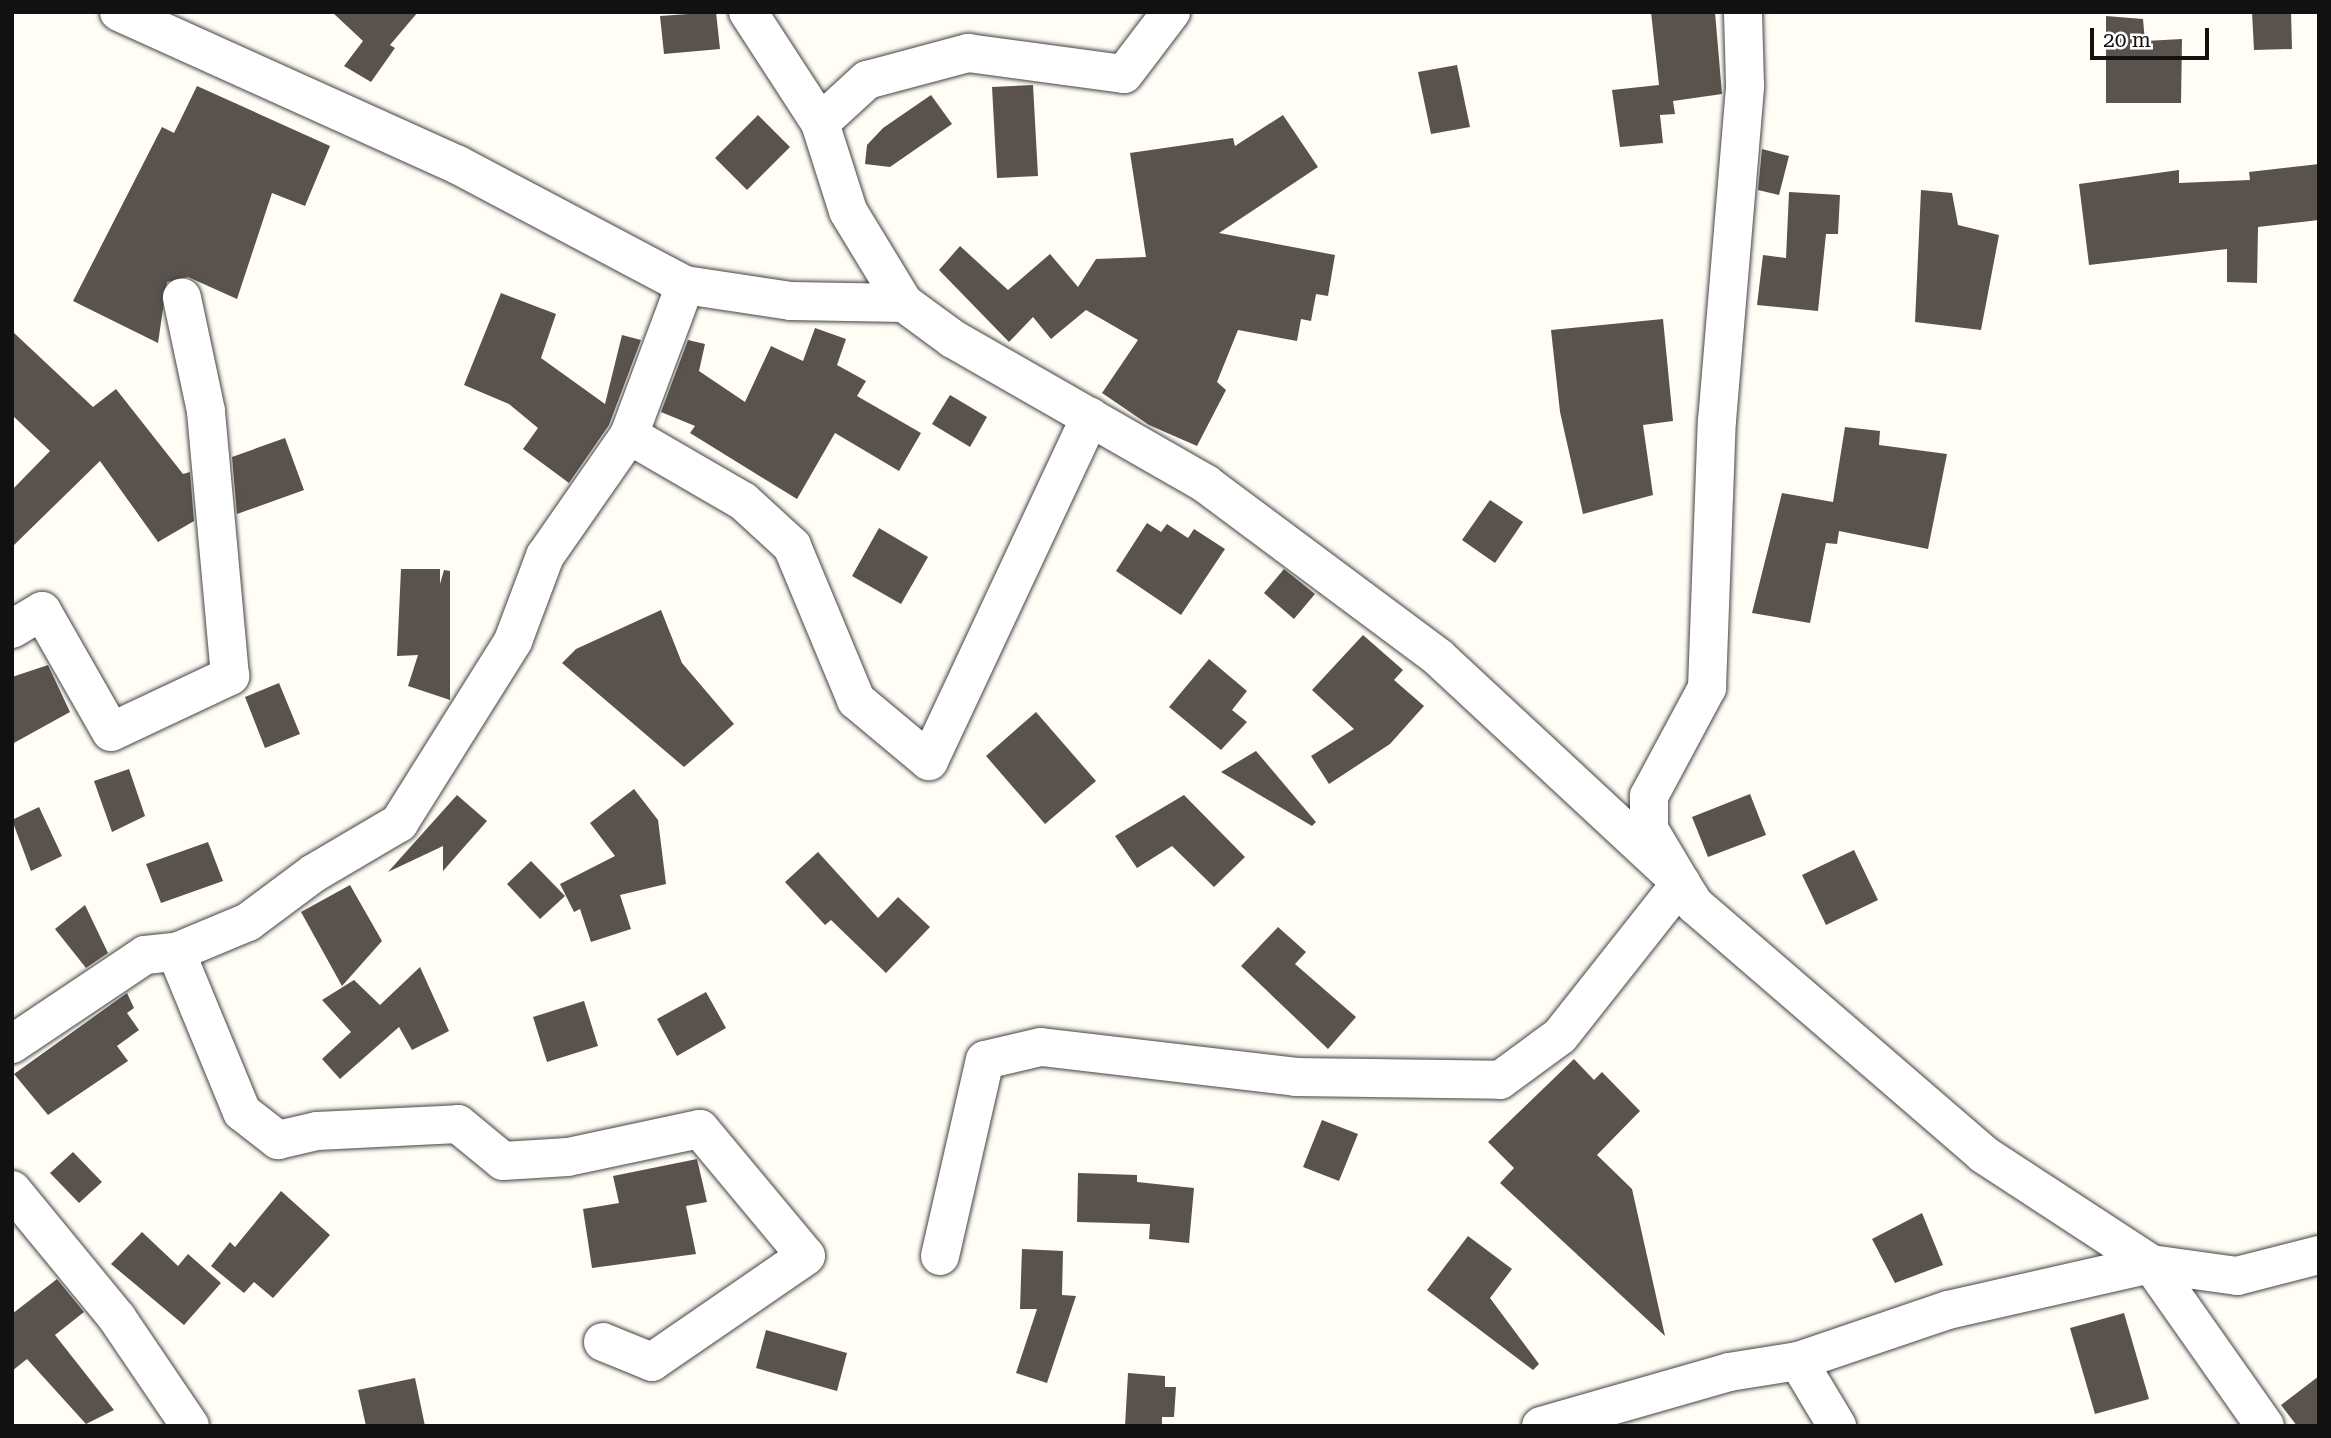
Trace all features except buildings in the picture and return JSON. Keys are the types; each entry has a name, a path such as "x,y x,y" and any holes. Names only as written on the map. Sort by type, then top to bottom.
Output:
{"street":[{"path":"119,12 457,165 685,285 791,301 904,303"},
{"path":"748,12 820,123 849,211 904,303 953,339 1206,484 1438,657 1681,883"},
{"path":"820,123 867,80 968,53 1124,74 1171,12"},
{"path":"1743,12 1745,85 1717,421 1707,688 1649,796 1649,828 1695,905 1983,1154 2151,1264 2265,1426"},
{"path":"12,1044 145,955 176,952 248,922 314,873 399,823 513,641 545,556 629,435 685,285"},
{"path":"12,629 42,611 111,732 230,676 206,411 182,298"},
{"path":"629,435 743,501 792,546 856,700 929,761 1090,417"},
{"path":"940,1256 985,1060 1041,1047 1296,1077 1500,1080 1560,1036 1681,883"},
{"path":"176,952 242,1112 278,1140 317,1131 458,1124 503,1161 568,1157 700,1129 806,1256 652,1362 603,1342"},
{"path":"12,1190 117,1318 190,1426"},
{"path":"1541,1426 1729,1371 1798,1361 1948,1310 2151,1264 2237,1276 2319,1255"},
{"path":"1798,1361 1837,1426"}]}
